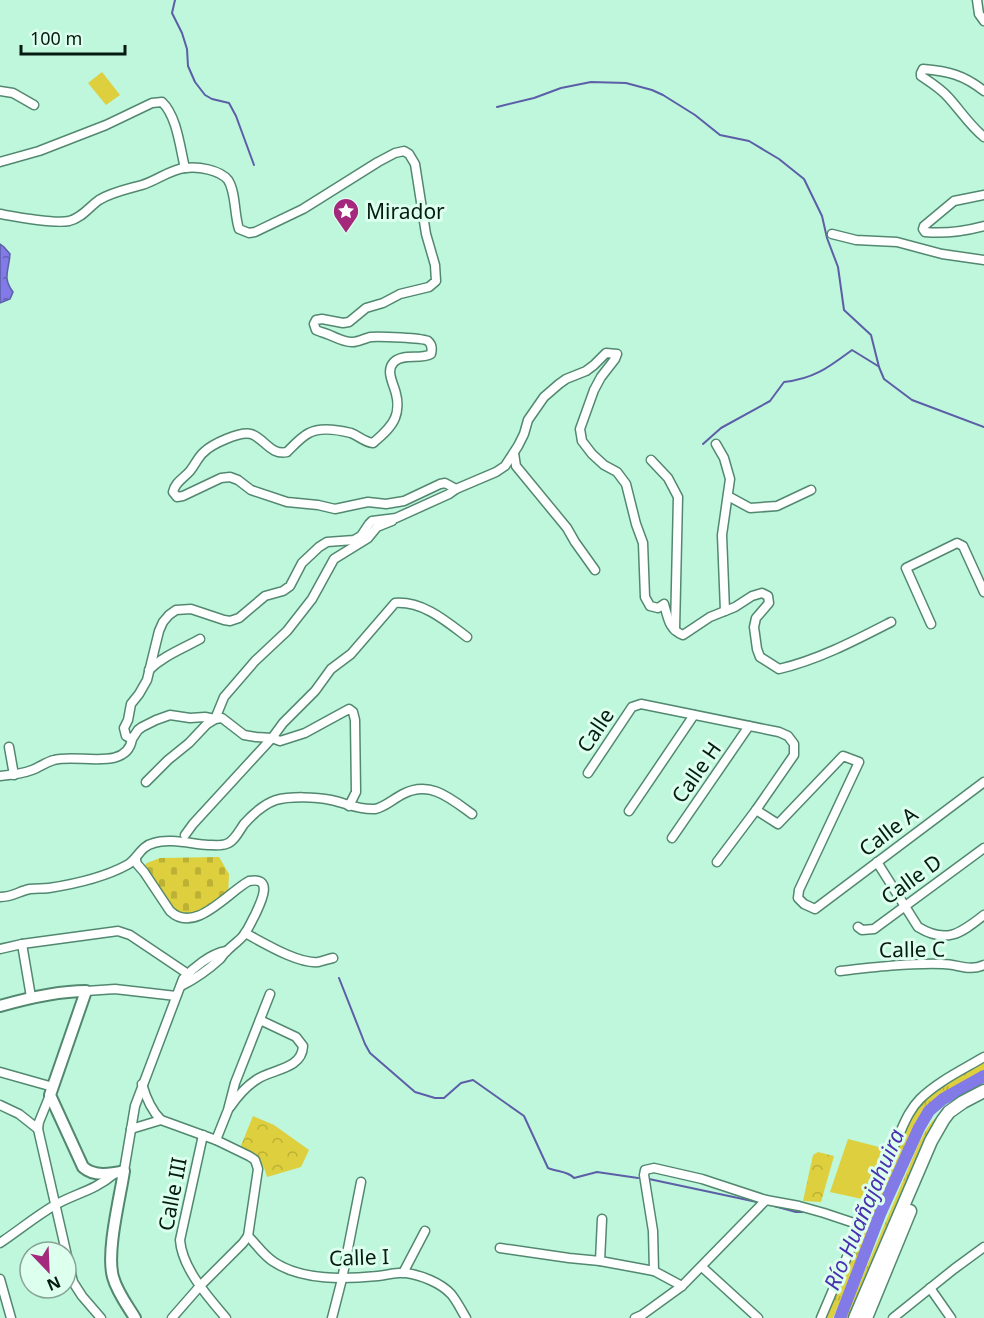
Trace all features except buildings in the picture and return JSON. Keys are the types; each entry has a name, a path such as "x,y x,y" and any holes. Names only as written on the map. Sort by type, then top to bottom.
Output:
{"main road":[{"path":"855,1318 943,1120 957,1106 984,1091"},
{"path":"866,1318 932,1157 949,1124 959,1114 984,1099"}],"street":[{"path":"977,0 979,14 984,21"},
{"path":"984,90 947,71 923,69 921,73 921,76 946,95 976,131 984,137"},
{"path":"0,92 13,93 34,105"},
{"path":"0,162 39,151 106,125 152,103 162,102 168,109 172,120 185,168"},
{"path":"0,214 57,222 68,221 86,212 99,200 113,193 145,184 185,168 209,169 226,178 232,188 239,229 249,233 303,209 395,153 404,151 409,154 415,164 436,281 429,288 400,294 366,309 349,322 322,319 316,320 314,324 316,330 353,342 381,336 419,339 427,341 432,346 431,354 426,357 401,358 394,362 390,369 397,396 395,418 390,426 373,443 347,432 319,430 309,433 287,452 282,453 249,433 240,433 204,452 189,473 174,487 173,492 177,497 183,496 221,478 230,477 251,490 280,500 335,509 368,502 386,504 404,501 445,483 456,489"},
{"path":"984,195 954,201 932,218 923,230 925,232 962,231 984,226"},
{"path":"832,234 856,240 897,242 942,254 984,260"},
{"path":"146,782 215,719 224,698 255,661 287,631 312,599 334,559 368,538 377,528 505,466 524,434 528,420 544,397 566,379 586,371 606,353 617,354 594,390 580,429 582,441 592,454 604,465 617,472 626,484 643,543 645,597 650,606 658,608 664,604 670,625 675,630 683,635 710,617 762,593 768,596 769,603 756,618 754,627 757,649 760,657 779,669 822,654 891,622"},
{"path":"716,444 724,458 730,479 722,535 725,611"},
{"path":"514,453 516,466 567,528 596,570"},
{"path":"651,460 668,478 678,497 675,630"},
{"path":"728,496 750,508 777,506 812,490"},
{"path":"132,738 124,734 124,727 131,704 147,680 159,631 169,615 176,610 191,609 224,620 239,618 265,596 283,591 290,586 302,562 319,547 327,542 354,540 362,536 372,521 396,518"},
{"path":"931,624 906,568 957,543 963,546 984,592"},
{"path":"185,835 192,824 272,738 331,669 351,654 395,603 405,602 434,614 467,637"},
{"path":"149,670 168,656 200,639"},
{"name":"Calle","path":"588,773 632,707 641,705 694,715"},
{"path":"0,776 32,770 55,759 117,758 128,750 132,738 141,727 170,715 190,718 222,718 243,735 280,741 305,733 349,710 353,712 355,720 356,792 350,806"},
{"path":"629,810 694,715 779,732 788,736 794,744 794,755 717,862"},
{"name":"Calle H","path":"672,838 749,726"},
{"path":"9,747 14,775"},
{"name":"Calle A","path":"756,810 778,825 843,756 859,762 799,890 798,898 814,909 984,782"},
{"path":"0,897 95,878 136,860 144,847 155,842 226,845 255,813 274,801 288,798 330,800 358,808 377,808 418,788 447,796 472,814"},
{"name":"Calle D","path":"858,927 861,930 874,929 984,848"},
{"path":"136,860 175,916 190,918 201,915 211,910 245,883 254,880 261,882 264,886 264,897 245,933 222,958 195,979 181,986"},
{"path":"877,862 918,927 927,933 939,937 955,934 984,915"},
{"path":"0,949 22,944 118,932 130,935 188,974"},
{"path":"245,933 305,961 318,962 333,958"},
{"path":"22,944 31,998"},
{"path":"135,1318 116,1287 111,1261 119,1172 135,1106 183,980 209,959 226,951"},
{"name":"Calle C","path":"840,971 946,963 969,969 984,965"},
{"path":"0,1006 73,991 115,989 176,996"},
{"path":"86,991 38,1129 73,1282 101,1318"},
{"path":"216,1140 228,1110 235,1083 270,994"},
{"path":"228,1110 253,1082 296,1063 303,1053 303,1046 296,1037 260,1020"},
{"path":"821,1318 909,1113 919,1100 984,1057"},
{"path":"0,1071 51,1091 86,1171 119,1172"},
{"path":"142,1084 150,1104 161,1120 216,1140 249,1156 255,1161 258,1169 248,1236 172,1318"},
{"path":"0,1105 19,1114 38,1129"},
{"path":"131,1129 161,1120"},
{"name":"Calle III","path":"203,1135 180,1240 181,1250 200,1286 226,1318"},
{"path":"654,1271 645,1170 654,1168 702,1179 766,1200 799,1206 860,1225"},
{"path":"0,1243 56,1204 85,1192 119,1172"},
{"path":"332,1318 361,1182"},
{"path":"641,1317 682,1286 766,1200"},
{"path":"600,1261 602,1219"},
{"path":"403,1273 425,1231"},
{"name":"Calle I","path":"248,1236 275,1263 312,1276 342,1278 403,1273 423,1278 446,1289 466,1318"},
{"path":"893,1318 984,1247"},
{"path":"500,1248 600,1261 654,1271 682,1286"},
{"path":"702,1267 758,1318"},
{"path":"0,1279 10,1318"},
{"path":"930,1288 951,1318"}],"green space":[{"path":"102,72 120,95 106,105 88,83"},
{"path":"219,857 229,874 228,897 211,910 175,919 143,868 147,863 160,858"},
{"path":"984,1058 984,1071 938,1101 916,1126 833,1318 826,1318 905,1122 934,1089"},
{"path":"952,1110 852,1318 845,1318 919,1143 936,1118"},
{"path":"253,1116 274,1125 309,1150 301,1167 267,1177 258,1159 240,1148"},
{"path":"848,1139 883,1148 862,1199 830,1192"},
{"path":"818,1152 834,1156 821,1202 803,1201 813,1155"}],"water":[{"path":"0,244 10,254 7,278 13,292 10,299 0,303"}],"waterway":[{"path":"175,0 172,13 182,33 187,49 188,66 195,82 205,95 229,103 254,165"},
{"path":"497,107 534,98 561,88 591,82 626,83 663,95 695,115 720,135 749,141 779,159 804,179 822,216 827,238 838,267 844,310 871,335 884,379 912,400 984,427"},
{"path":"703,444 721,428 770,401 784,382 813,375 852,350 878,366"},
{"path":"339,978 370,1053 415,1092 435,1098 444,1098 461,1083 473,1080 524,1116 548,1168 574,1178 597,1172 638,1178"},
{"name":"Río Huañajahuira","path":"840,1318 880,1214 929,1111 943,1099 984,1076"},
{"path":"649,1179 757,1202"},
{"path":"774,1206 805,1212"}],"place":[{"name":"Mirador","path":"346,234"}]}
